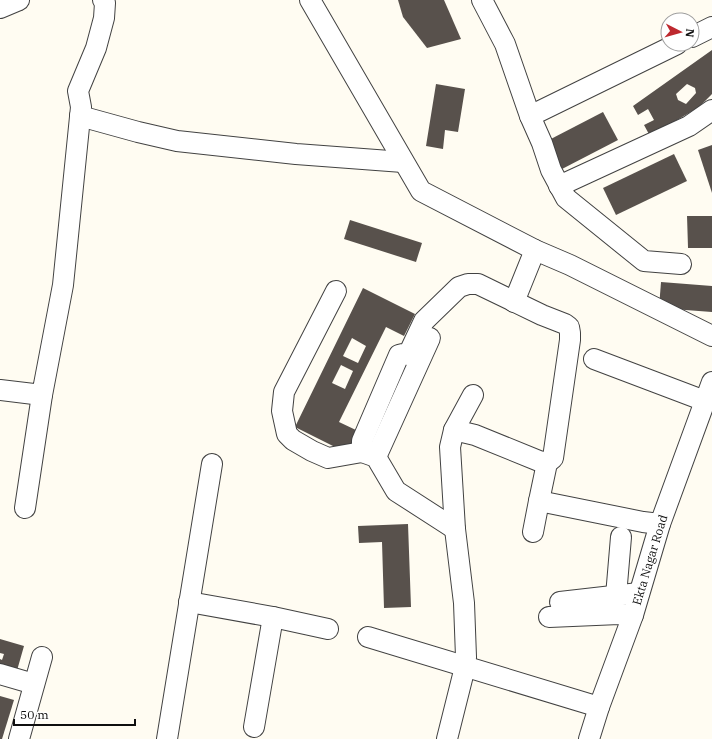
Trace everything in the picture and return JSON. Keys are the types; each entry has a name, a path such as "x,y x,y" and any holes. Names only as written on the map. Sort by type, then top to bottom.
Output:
{"street":[{"path":"0,8 19,0"},
{"path":"25,508 42,395 63,285 81,107 78,91 96,48 104,18 105,3 103,0"},
{"path":"310,0 420,191 535,250 570,265 712,336"},
{"path":"482,0 505,44 530,116 542,143 551,170 566,198 644,261 681,264"},
{"path":"700,33 712,27"},
{"path":"530,116 661,52"},
{"path":"559,186 689,126 712,110"},
{"path":"80,116 177,141 296,154 403,162"},
{"path":"514,302 535,250"},
{"path":"369,455 434,330 431,322 424,321 459,287 468,284 478,284 542,315 565,324 569,327 570,340 553,458 547,463 533,532"},
{"path":"336,291 284,392 282,411 287,434 293,440 312,451 328,458 369,455"},
{"path":"594,359 705,401"},
{"name":"Ekta Nagar Road","path":"590,739 599,707 633,615 660,524 712,382"},
{"path":"0,390 42,395"},
{"path":"447,739 465,667 466,657 464,603 455,529 450,447 454,430 474,395"},
{"path":"454,430 475,435 547,463"},
{"path":"369,455 396,491 455,529"},
{"path":"167,739 212,464"},
{"path":"539,501 643,522 660,524"},
{"path":"616,596 621,537"},
{"path":"633,615 554,610 616,596 639,593"},
{"path":"189,602 273,617 328,629"},
{"path":"254,727 273,617"},
{"path":"368,637 599,707"},
{"path":"19,739 42,657"},
{"path":"0,674 34,684"}],"building":[{"path":"398,0 444,0 461,39 427,48 403,17"},
{"path":"712,50 712,94 699,107 650,136 644,125 654,120 648,109 638,115 633,106","holes":["687,84 695,88 696,93 686,104 678,100 676,94"]},
{"path":"436,84 465,89 458,132 445,130 443,149 426,146"},
{"path":"603,112 618,140 562,169 547,141"},
{"path":"712,145 712,193 698,150"},
{"path":"674,154 687,181 616,215 603,188"},
{"path":"687,216 712,216 712,248 688,248"},
{"path":"350,220 422,243 416,262 344,239"},
{"path":"661,282 712,286 712,312 659,308"},
{"path":"363,288 415,314 404,336 386,327 339,422 358,431 347,453 295,427","holes":["352,338 366,346 358,363 343,356","341,365 353,371 345,389 332,383"]},
{"path":"408,524 411,607 384,608 382,542 359,543 358,526"},
{"path":"0,639 24,646 16,674 0,670 0,659 2,660 4,654 0,653"},
{"path":"0,696 14,700 2,739 0,739"}]}
